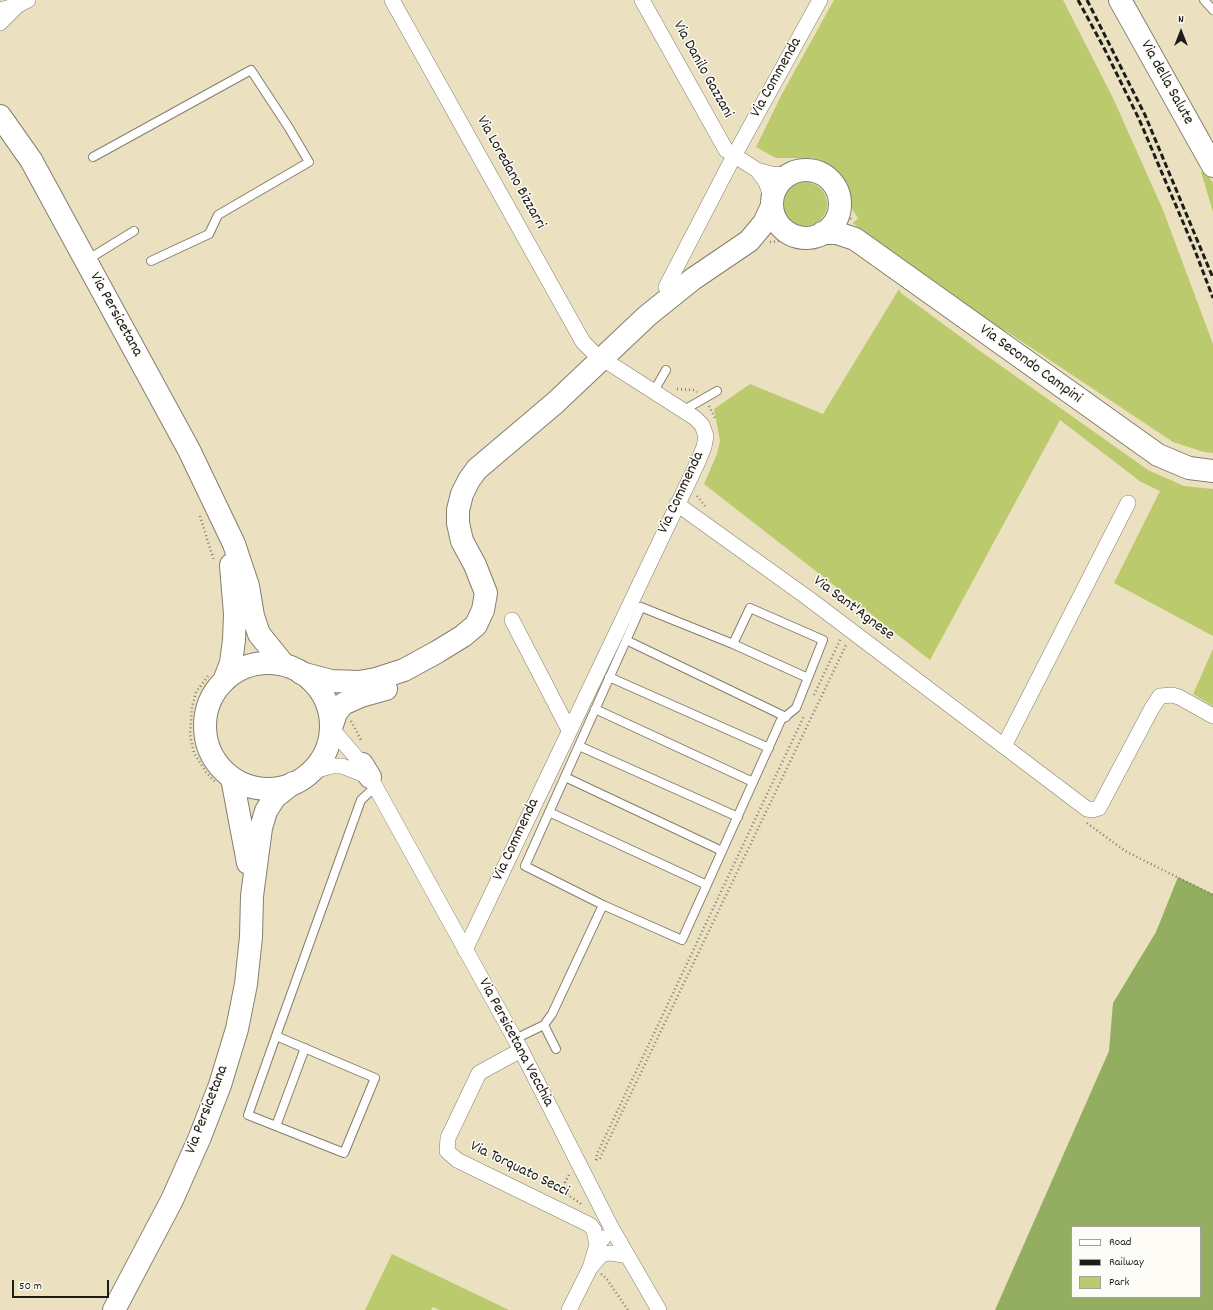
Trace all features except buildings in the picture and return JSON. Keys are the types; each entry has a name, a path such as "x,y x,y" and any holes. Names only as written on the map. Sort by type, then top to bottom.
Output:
{"street":[{"name":"Via Loredano Bizzarri","path":"392,0 584,342 590,350 602,358"},
{"name":"Via Danilo Gazzani","path":"642,0 724,146 734,156"},
{"name":"Via Commenda","path":"666,287 734,156 820,0"},
{"name":"Via della Salute","path":"1120,0 1213,166"},
{"path":"0,10 23,3"},
{"path":"0,23 23,3"},
{"name":"Via Persicetana","path":"0,116 31,160 84,261 186,444 234,544 243,568 253,616 259,634 293,669"},
{"path":"301,778 325,752 336,712 344,704 361,696 397,685 455,656 477,642 486,633 494,621 497,610 497,586 473,534 470,522 472,505 482,482 555,403 647,316 687,284 749,241 770,233 782,238 812,237 817,239 835,220 839,202 832,183 825,176 806,170 772,174 757,170 734,156"},
{"path":"757,170 766,182 782,238"},
{"path":"749,241 764,223 772,203 776,187 791,171"},
{"name":"Via Secondo Campini","path":"839,202 844,223 1148,449 1170,461 1188,468 1213,471"},
{"name":"Via Secondo Campini","path":"817,239 854,230"},
{"name":"Via Commenda","path":"465,950 704,447 706,436 702,425 684,410 602,358"},
{"path":"369,776 342,766 332,766 272,788 262,788 242,783 226,783 218,764 212,755 206,736 205,726 216,678 258,664 293,669 331,681 359,682 376,679 404,670 463,636 476,625 483,610 486,594 476,565 459,531 458,510 462,494 477,469 555,403"},
{"path":"1004,746 1128,503"},
{"name":"Via Sant'Agnese","path":"677,504 764,564 1087,810 1099,808 1152,708 1160,696 1172,695 1179,697 1213,716"},
{"name":"Via Persicetana","path":"216,678 231,662 235,614 233,573 222,519"},
{"path":"512,620 569,730"},
{"path":"293,669 314,683 323,696 330,717 331,728"},
{"name":"Via Persicetana Vecchia","path":"331,728 369,776 518,1045 611,1227 659,1310"},
{"name":"Via Persicetana","path":"114,1310 172,1200 200,1137 220,1084 236,1029 246,984 251,937 252,896 258,842 266,811 275,798 301,778"},
{"name":"Via Persicetana","path":"226,783 245,842 252,896"},
{"name":"Via Torquato Secci","path":"518,1045 479,1073 448,1138 447,1151 457,1160 590,1225 594,1230 597,1245"},
{"path":"593,1270 597,1245 611,1227"},
{"path":"570,1310 602,1254 611,1253 627,1256"}],"lane":[{"path":"1204,0 1213,10"},
{"path":"93,157 251,70 309,162 218,216 209,234 151,261"},
{"path":"84,261 134,231"},
{"path":"654,391 666,370"},
{"path":"684,410 716,391"},
{"path":"733,644 750,608 823,640 808,678 796,708 781,720 682,940 603,905 525,866 641,606 733,644 808,678"},
{"path":"626,640 786,717"},
{"path":"609,677 769,748"},
{"path":"595,709 753,782"},
{"path":"579,746 738,817"},
{"path":"276,1036 375,1078 344,1153 248,1115 276,1036 361,800 369,776"},
{"path":"565,777 722,851"},
{"path":"549,812 707,885"},
{"path":"518,1045 544,1025 552,1014 603,905"},
{"path":"544,1025 556,1049"},
{"path":"276,1126 305,1048"}],"path":[{"path":"791,171 806,165 817,167 827,172 835,179 841,188 845,208 854,230"},
{"path":"782,238 787,240 817,239"},
{"path":"199,514 211,546 216,569"},
{"path":"813,695 842,636"},
{"path":"807,710 596,1154 596,1160 600,1158 848,642"},
{"path":"216,678 196,692 192,707 190,735 194,753 206,772 226,783"},
{"path":"1183,880 1213,895"},
{"path":"574,1172 567,1177 565,1188 568,1195 580,1203 583,1209"},
{"path":"593,1270 606,1278 628,1310"}],"green space":[{"path":"834,0 1063,0 1113,98 1163,210 1213,344 1213,453 1204,452 1173,442 1006,331 1005,333 867,235 853,223 858,218 850,206 844,180 828,164 814,158 776,158 756,147 782,94"},
{"path":"1205,171 1213,183 1213,212 1201,172"},
{"path":"801,182 809,182 814,183 821,188 826,195 826,213 821,220 814,225 801,226 793,223 786,216 783,208 783,200 786,192 793,185"},
{"path":"899,289 901,293 980,351 1148,470 1184,486 1213,489 1213,636 1114,583 1160,491 1141,482 1060,420 930,660 704,484 717,454 720,441 714,409 750,384 823,414"},
{"path":"1213,649 1213,706 1193,694"},
{"path":"1178,877 1213,894 1213,1310 995,1310 1109,1051 1113,1003 1156,932"},
{"path":"392,1254 509,1310 439,1310 433,1307 431,1310 365,1310"}],"railway":[{"path":"1078,0 1104,48 1139,119 1194,248 1213,298"},
{"path":"1087,0 1145,115 1213,278"}]}
